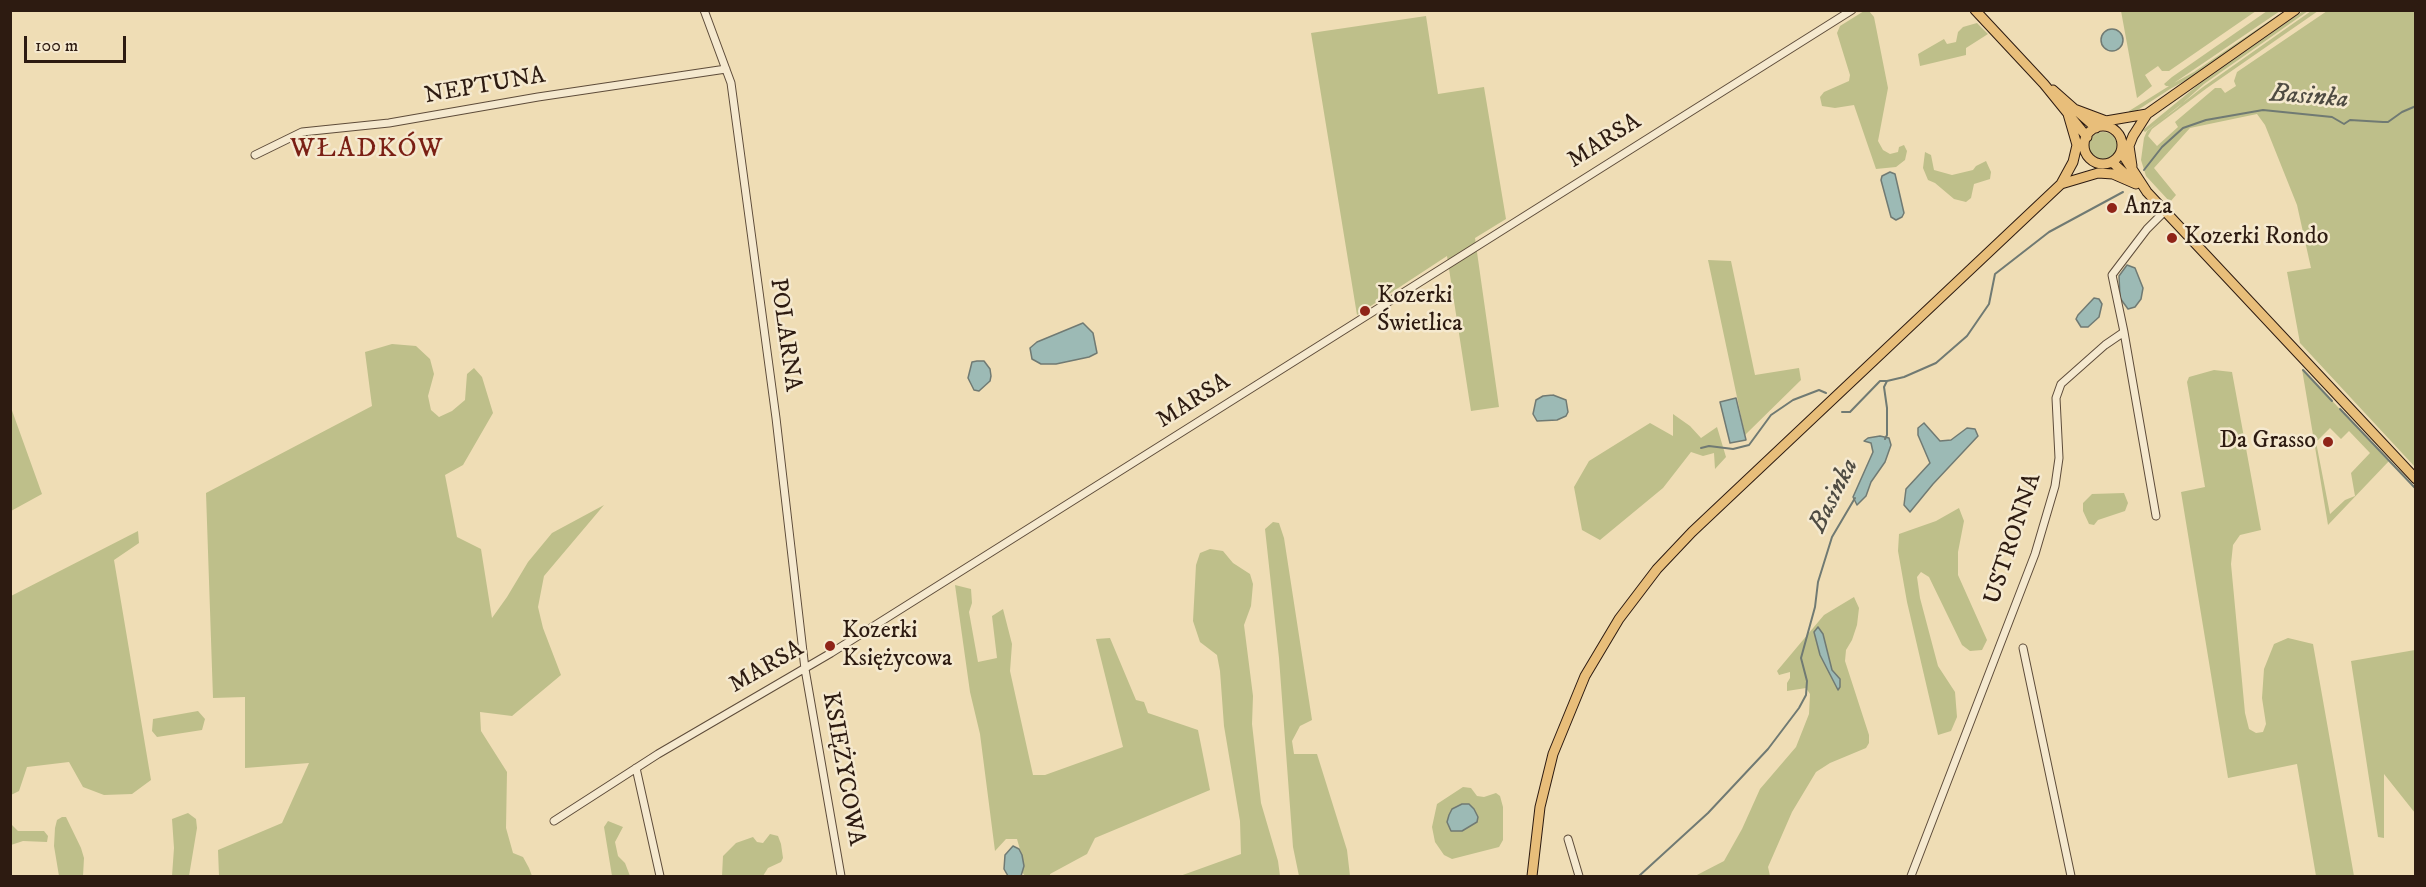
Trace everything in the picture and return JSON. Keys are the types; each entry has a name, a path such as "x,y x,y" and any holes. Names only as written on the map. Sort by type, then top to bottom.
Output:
{"main road":[{"path":"1975,10 2071,111 2096,128"},
{"path":"1532,876 1540,807 1560,735 1596,656 1631,602 1657,569 1699,525 2065,181 2082,159 2087,137 2096,128 2113,129 2139,120 2295,10"},
{"path":"2071,111 2106,121 2139,120"},
{"path":"2071,111 2087,137"},
{"path":"2065,181 2077,145 2071,111"},
{"path":"2065,181 2087,168 2112,162 2122,148 2123,138 2139,120"},
{"path":"2138,182 2128,152 2139,120"},
{"path":"2113,129 2119,135 2122,148 2138,182"},
{"path":"2085,150 2091,159 2100,164"},
{"path":"2112,162 2138,182 2415,479"},
{"path":"2065,181 2085,175 2105,173 2138,182"}],"street":[{"name":"POLARNA","path":"704,10 726,69 733,97 776,418 805,669"},
{"name":"MARSA","path":"554,821 636,768 805,669 1852,10"},
{"name":"NEPTUNA","path":"255,155 302,132 389,123 538,97 726,69"},
{"path":"2156,516 2112,275 2147,229 2164,211"},
{"name":"USTRONNA","path":"1911,876 2035,554 2059,458 2056,398 2061,384 2098,351 2124,332"},
{"path":"2023,648 2071,876"},
{"name":"KSIĘŻYCOWA","path":"805,669 841,876"},
{"path":"636,768 660,876"},
{"path":"1568,839 1579,876"}],"green space":[{"path":"1864,11 1869,11 1874,17 1888,88 1878,141 1883,150 1890,154 1898,152 1899,147 1904,145 1907,151 1905,160 1896,167 1876,169 1854,105 1835,108 1822,106 1820,97 1824,92 1849,81 1850,75 1837,33 1840,26"},
{"path":"2121,11 2256,11 2169,71 2162,71 2158,66 2145,75 2152,86 2137,98"},
{"path":"2267,11 2280,11 2174,83 2287,11 2194,76 2130,115 2129,111 2169,86 2164,84 2172,77"},
{"path":"2303,11 2308,11 2204,84 2145,132 2143,130 2198,85"},
{"path":"2311,11 2318,11 2207,88 2152,129 2148,136 2157,146 2178,127 2175,122 2215,88 2221,88 2225,93 2236,86 2234,81 2237,72 2327,11 2415,11 2415,467 2300,343 2287,272 2311,268 2297,205 2265,125 2257,114 2190,128 2154,168 2176,195 2170,202 2146,176 2141,160 2147,131 2203,87"},
{"path":"1426,16 1438,94 1484,87 1506,219 1475,238 1499,407 1471,411 1447,256 1357,315 1311,33"},
{"path":"1977,23 1988,34 1966,48 1966,55 1920,66 1918,54 1944,39 1947,44 1956,42 1958,32 1963,27"},
{"path":"2103,132 2113,136 2117,146 2113,156 2103,160 2093,156 2089,146 2093,136"},
{"path":"1925,152 1931,155 1934,170 1952,175 1973,170 1986,161 1991,172 1990,179 1974,184 1971,198 1966,202 1954,199 1928,180 1923,168"},
{"path":"1708,260 1731,261 1755,375 1799,368 1801,380 1745,435"},
{"path":"392,344 416,346 430,359 434,374 428,396 431,410 439,417 452,411 465,400 467,374 474,368 482,377 493,413 463,465 445,475 457,537 481,549 492,618 528,562 552,533 604,505 544,576 538,607 543,628 561,675 512,716 480,712 481,731 507,772 506,828 513,853 523,857 532,876 219,876 218,850 282,823 309,763 245,768 245,697 213,698 206,493 372,406 365,352"},
{"path":"2302,369 2389,461 2328,525","holes":["2330,428 2341,439 2349,431 2370,453 2351,473 2355,496 2345,500 2330,514 2316,442"]},
{"path":"2214,370 2232,372 2261,530 2240,535 2233,545 2231,564 2245,713 2249,729 2256,733 2263,732 2266,724 2262,698 2264,669 2274,644 2288,638 2313,644 2354,876 2316,876 2297,764 2228,778 2181,492 2205,487 2187,382 2189,377"},
{"path":"10,405 42,494 11,511 10,511"},
{"path":"1673,414 1690,426 1701,438 1717,427 1726,457 1715,469 1714,453 1703,456 1691,452 1663,488 1600,540 1582,530 1574,487 1589,461 1650,423 1673,436"},
{"path":"2124,493 2128,503 2125,511 2098,520 2094,525 2089,524 2083,511 2083,503 2092,494"},
{"path":"1959,508 1964,521 1958,552 1958,575 1987,640 1982,650 1970,651 1962,645 1929,577 1921,572 1917,577 1920,598 1938,666 1955,692 1957,717 1951,731 1938,735 1907,602 1898,551 1899,534 1936,521"},
{"path":"1273,522 1279,523 1284,538 1312,720 1300,726 1292,741 1294,754 1317,754 1347,850 1350,876 1299,876 1293,847 1279,658 1265,529"},
{"path":"138,531 139,543 114,560 151,780 132,794 104,795 83,787 69,762 27,767 19,791 11,795 11,596"},
{"path":"1210,549 1223,551 1233,563 1250,574 1253,584 1251,606 1244,625 1253,696 1252,724 1261,803 1278,861 1280,876 1180,876 1241,854 1240,821 1224,726 1217,655 1200,642 1193,621 1196,565 1200,553"},
{"path":"955,585 971,589 972,603 969,612 978,662 997,658 992,616 1003,609 1012,644 1010,671 1033,775 1045,775 1123,747 1096,639 1110,638 1136,700 1144,702 1148,713 1198,730 1210,790 1095,838 1087,854 1050,876 1025,876 1022,872 1021,853 1017,839 1006,839 995,851 980,734 970,692"},
{"path":"1854,597 1859,608 1857,625 1846,650 1845,661 1869,735 1869,743 1866,748 1830,763 1816,772 1792,812 1768,867 1770,876 1695,876 1724,861 1760,789 1796,747 1809,714 1810,694 1806,688 1787,691 1790,672 1779,675 1777,671 1824,615"},
{"path":"2415,650 2415,813 2384,774 2384,838 2378,837 2351,661"},
{"path":"198,711 205,719 202,730 157,737 152,731 153,719"},
{"path":"1463,787 1471,788 1477,796 1484,797 1496,793 1500,796 1503,807 1503,840 1499,847 1452,859 1444,855 1435,842 1432,827 1437,804"},
{"path":"188,813 196,819 197,828 189,876 172,876 174,848 172,819"},
{"path":"66,817 81,848 84,858 83,876 59,876 54,846 57,820"},
{"path":"608,821 623,827 615,842 618,856 625,863 630,876 612,876 604,827"},
{"path":"11,824 18,831 44,831 48,836 47,842 23,841 11,845"},
{"path":"770,834 778,836 783,858 781,862 768,868 763,876 722,876 723,856 736,843 753,837 757,842 763,843"}],"water":[{"path":"2112,29 2120,32 2123,40 2120,48 2112,51 2104,48 2101,40 2104,32"},
{"path":"1890,172 1895,174 1904,213 1896,220 1891,217 1881,180 1882,176"},
{"path":"2127,265 2135,268 2143,288 2141,299 2135,307 2128,309 2120,298 2119,276"},
{"path":"2094,298 2099,299 2102,304 2099,317 2088,327 2081,327 2076,319"},
{"path":"1083,323 1093,333 1097,353 1056,364 1041,364 1032,359 1030,348 1037,342"},
{"path":"984,361 990,369 991,376 990,381 979,391 974,390 968,378 972,362"},
{"path":"1553,395 1566,400 1568,412 1566,416 1557,420 1537,421 1533,414 1536,400 1543,396"},
{"path":"1736,398 1746,440 1730,443 1720,402"},
{"path":"1924,423 1940,441 1951,440 1967,428 1975,429 1978,436 1910,512 1904,505 1906,489 1930,463 1918,435 1918,428"},
{"path":"1880,436 1889,438 1891,445 1885,462 1871,482 1866,496 1857,505 1853,497 1873,452 1871,443 1864,441"},
{"path":"1818,627 1823,634 1832,670 1840,679 1838,690 1820,655 1814,632"},
{"path":"1462,804 1469,804 1474,809 1478,817 1477,822 1462,831 1451,831 1447,822 1449,815 1452,809"},
{"path":"1013,846 1019,849 1022,855 1024,866 1021,876 1008,876 1004,869 1005,855"}],"waterway":[{"name":"Basinka","path":"2144,170 2162,147 2183,128 2206,120 2263,110 2332,117 2344,124 2350,120 2388,122 2416,106"},
{"name":"Basinka","path":"1885,439 1887,408 1884,387 1887,381 1904,377 1936,363 1967,336 1989,304 1995,274 2049,232 2123,192"},
{"path":"2303,370 2332,401"},
{"path":"1842,412 1850,412 1880,381 1887,381"},
{"path":"1701,448 1709,446 1733,449 1749,445 1771,415 1793,400 1819,390 1826,393"},
{"path":"2340,409 2416,489"},
{"name":"Basinka","path":"1639,876 1708,813 1768,749 1799,708 1806,695 1807,681 1801,658 1815,607 1818,582 1832,537 1855,498"}],"place":[{"name":"Anza","path":"2112,208"},
{"name":"Kozerki Rondo","path":"2172,238"},
{"name":"Kozerki Świetlica","path":"1365,311"},
{"name":"Da Grasso","path":"2328,442"},
{"name":"Kozerki Księżycowa","path":"830,646"}],"district":[{"name":"WŁADKÓW","path":"367,150"}]}
